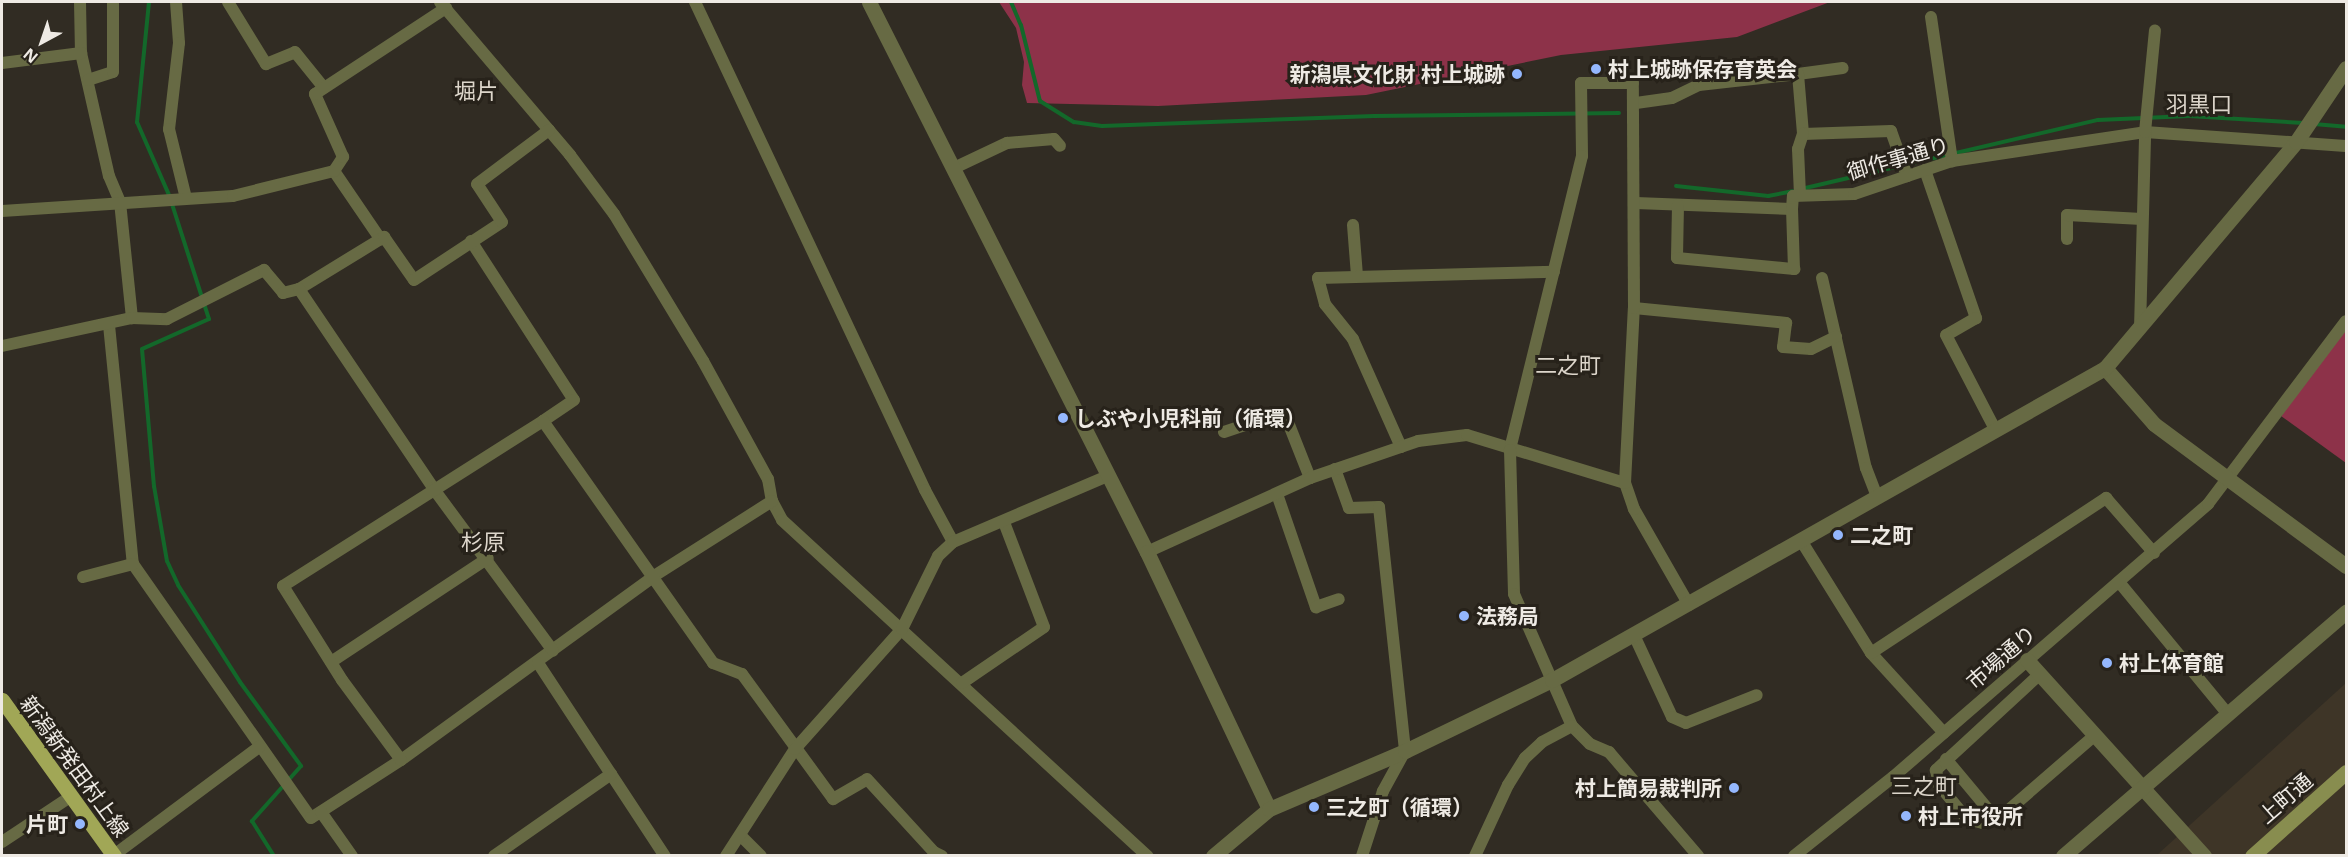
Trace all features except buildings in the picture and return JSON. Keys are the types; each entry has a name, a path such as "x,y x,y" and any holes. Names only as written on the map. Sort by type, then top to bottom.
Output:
{"main road":[{"name":"新潟新発田村上線","path":"2,700 114,855"},
{"name":"上町通","path":"2252,855 2346,772"}],"street":[{"path":"80,2 81,53 109,176 120,202 132,318"},
{"path":"88,80 113,72 113,2"},
{"path":"176,2 179,43 169,129 186,198"},
{"path":"228,2 266,64 295,52 324,88"},
{"path":"695,2 925,490 953,542"},
{"path":"869,2 1147,552 1269,809"},
{"path":"2,211 233,196 334,171 344,157 315,94 443,5 549,130 614,214 660,285 768,479 772,501 782,520 1148,855"},
{"path":"1931,17 1952,161"},
{"path":"2140,329 2145,132 2155,30"},
{"path":"2,63 81,53"},
{"path":"1636,103 1672,98 1699,85 1843,68"},
{"path":"1213,855 1269,809 1405,751 1552,680 1802,543 1876,497 2105,368 2296,142 2346,68"},
{"path":"1678,205 1677,258 1794,269 1792,209 1793,196 1800,195 1798,149 1803,134 1798,74"},
{"path":"1689,605 1634,508 1625,483 1634,308 1636,203 1634,82 1581,83 1582,156 1510,450 1514,594 1572,726 1590,744 1609,752 1698,855"},
{"path":"2,346 109,325 132,318 167,319 264,270 283,293 299,289 384,237 414,280 502,222 477,184 549,130"},
{"path":"1803,134 1890,131 1907,176"},
{"name":"御作事通り","path":"1800,195 1854,194 1952,161 2145,132 2346,146"},
{"path":"954,168 1008,143 1054,139 1060,146"},
{"path":"1926,170 1976,318 1946,335 1995,429"},
{"path":"334,171 381,240"},
{"path":"1636,203 1792,209"},
{"path":"2067,239 2067,215 2142,219"},
{"path":"1353,225 1357,276"},
{"path":"401,760 331,662 283,586 574,400 471,241"},
{"path":"1401,447 1353,339 1326,304 1318,278 1554,272"},
{"path":"1822,278 1866,468 1876,497"},
{"path":"299,289 433,488 488,558 553,651"},
{"path":"1634,308 1786,323 1783,347 1811,350 1836,338"},
{"name":"市場通り","path":"1794,855 1944,733 2208,504 2346,321"},
{"path":"109,325 133,564 259,747 311,818 401,760 538,663 654,576 772,501"},
{"path":"2105,368 2154,424 2346,566"},
{"path":"1224,432 1284,412 1310,478"},
{"path":"543,421 654,576 712,663 741,674 833,799 867,779 934,852 942,855"},
{"path":"1147,552 1310,478 1418,441 1467,435 1510,450 1625,483"},
{"path":"1335,469 1348,508 1379,507 1405,751 1383,791 1362,855"},
{"path":"726,855 741,836 795,749 902,629 938,556 953,542 1108,476"},
{"path":"1277,494 1316,607 1340,599"},
{"path":"1871,653 2106,498 2154,553"},
{"path":"962,683 1044,627 1004,522"},
{"path":"1802,543 1871,653 1944,733"},
{"path":"331,662 488,558"},
{"path":"83,578 133,564"},
{"path":"2119,582 2227,713"},
{"path":"2063,855 2139,787 2346,612"},
{"path":"1634,635 1672,717 1686,723 1757,695"},
{"path":"2027,660 2139,787 2204,855"},
{"path":"538,663 665,855"},
{"path":"2040,675 1936,770 1939,785 1967,819 1983,823 1997,820 2094,736"},
{"path":"1475,855 1508,784 1525,758 1542,742 1572,726"},
{"path":"114,855 259,747"},
{"path":"1946,759 1997,820"},
{"path":"494,855 611,774"},
{"path":"2,842 70,797"},
{"path":"321,812 352,855"},
{"path":"741,836 761,855"}],"shaded area":[{"path":"999,2 1830,2 1737,37 1561,55 1366,95 1158,106 1027,103 1022,85 1024,62 1016,28"},
{"path":"2346,324 2346,463 2281,416"},
{"path":"2346,683 2346,855 2157,855"}],"waterway":[{"path":"149,2 137,122 170,197"},
{"path":"1011,2 1021,25 1040,101 1074,122 1102,126 1374,116 1619,113"},
{"path":"1801,189 2098,120 2189,116 2304,123"},
{"path":"2314,124 2346,127"},
{"path":"1676,186 1768,196 1793,191"},
{"path":"172,204 209,319 142,349 154,486 167,561 178,585 240,682 301,766 252,821 274,856"}],"place":[{"name":"村上城跡保存育英会","path":"1596,69"},
{"name":"新潟県文化財 村上城跡","path":"1517,74"},
{"name":"しぶや小児科前（循環）","path":"1063,418"},
{"name":"二之町","path":"1838,535"},
{"name":"法務局","path":"1464,616"},
{"name":"村上体育館","path":"2107,663"},
{"name":"村上簡易裁判所","path":"1734,788"},
{"name":"三之町（循環）","path":"1314,807"},
{"name":"村上市役所","path":"1906,816"},
{"name":"片町","path":"80,824"}],"district":[{"name":"堀片","path":"476,91"},
{"name":"羽黒口","path":"2199,104"},
{"name":"二之町","path":"1568,365"},
{"name":"杉原","path":"483,542"},
{"name":"三之町","path":"1924,786"}]}
